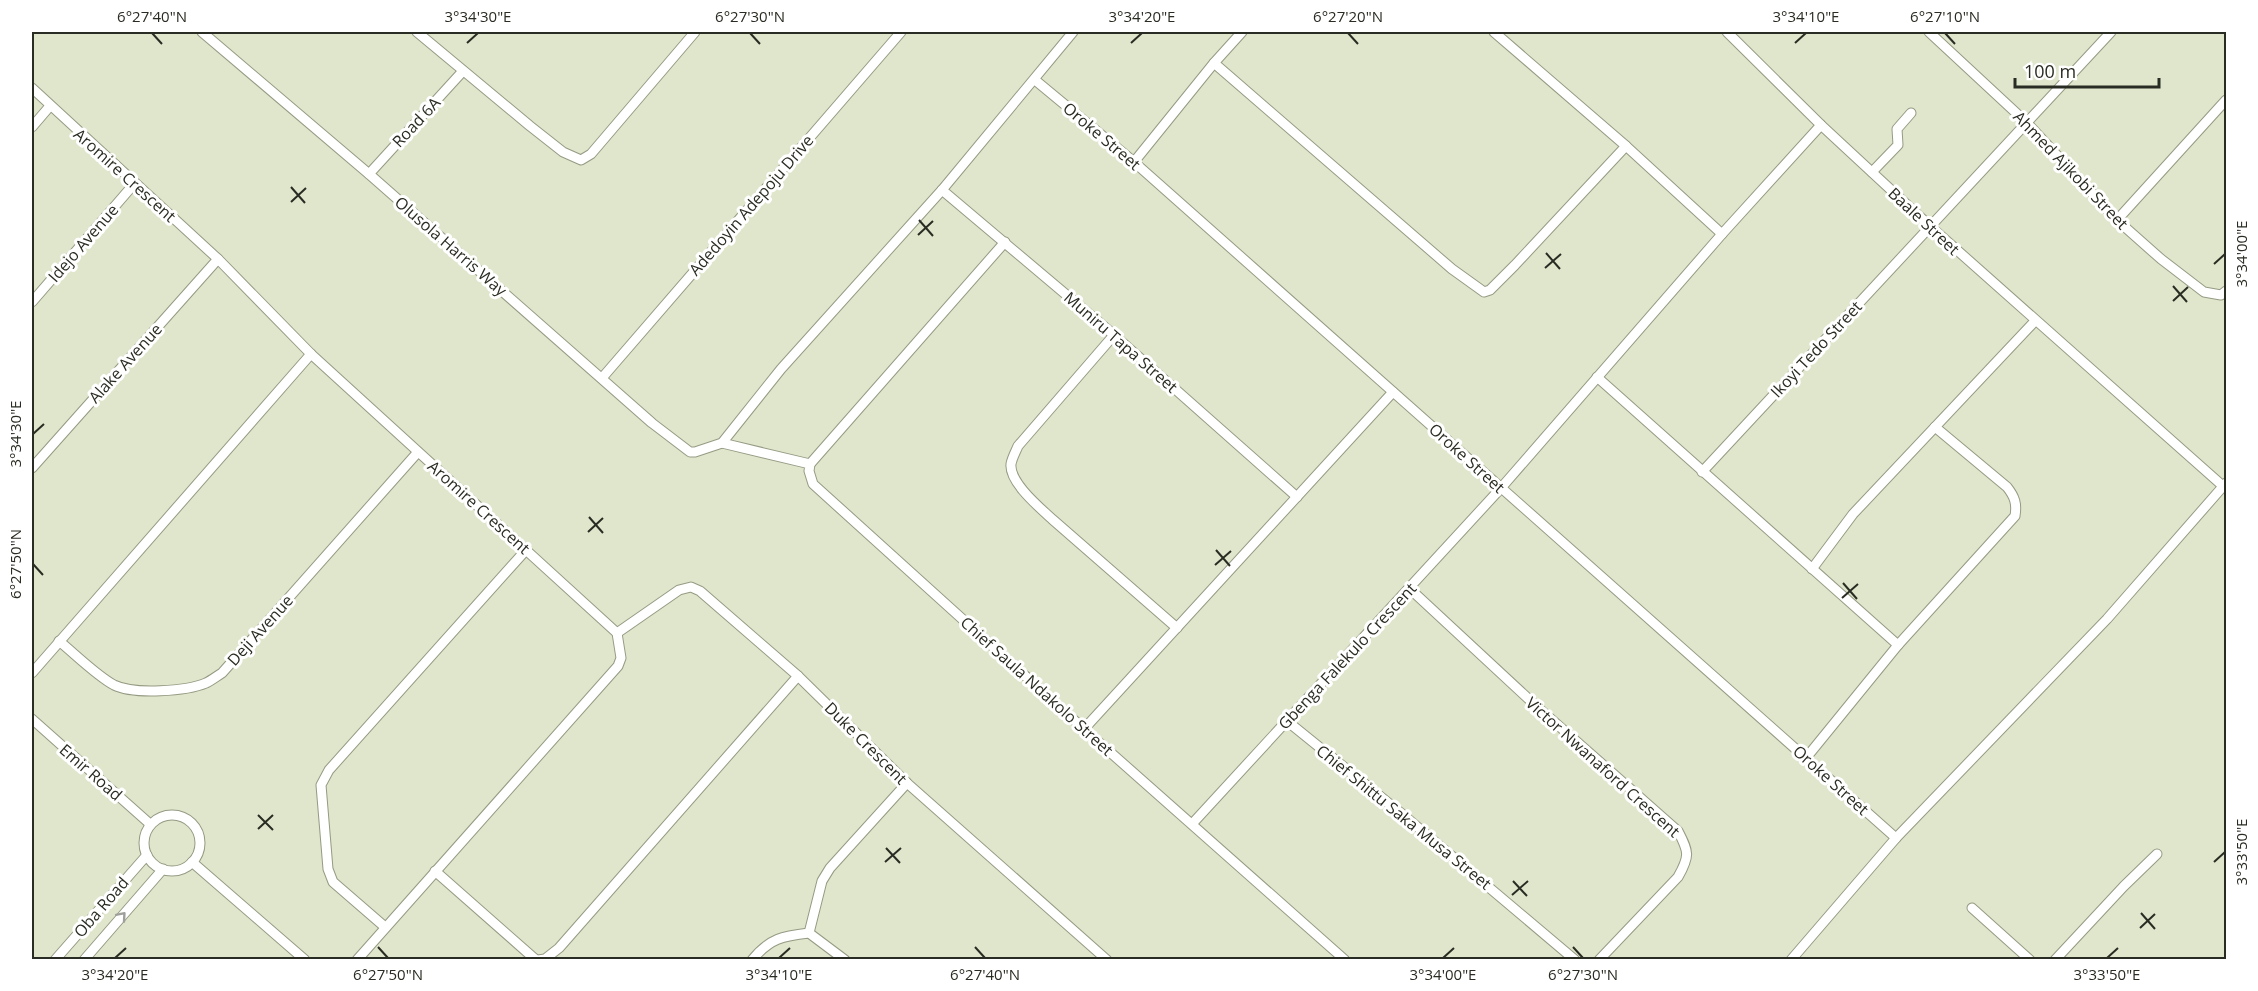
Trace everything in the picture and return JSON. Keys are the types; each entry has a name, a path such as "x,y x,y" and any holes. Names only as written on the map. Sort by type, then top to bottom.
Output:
{"street":[{"name":"Olusola Harris Way","path":"202,32 684,448 695,452 722,443"},
{"path":"417,32 563,152 572,157 584,159 695,32"},
{"name":"Adedoyin Adepoju Drive","path":"602,378 901,32"},
{"path":"1134,162 1242,32"},
{"path":"1494,32 1626,146 1722,234"},
{"name":"Baale Street","path":"1726,32 1930,227 2225,485"},
{"name":"Ahmed Ajikobi Street","path":"1929,32 2027,123 2116,220 2204,292 2224,293"},
{"name":"Ikoyi Tedo Street","path":"1702,472 2112,32"},
{"path":"1005,242 810,464 722,443 781,369 942,190 1035,80 1067,34"},
{"path":"1214,63 1452,269 1484,292 1490,290 1515,265 1626,146"},
{"name":"Road 6A","path":"369,174 463,71"},
{"name":"Oroke Street","path":"1035,80 1134,162 1896,838"},
{"name":"Aromire Crescent","path":"32,88 134,184 218,258 311,354 617,633"},
{"path":"2116,220 2226,100"},
{"path":"32,127 50,106"},
{"path":"1872,172 1898,145 1897,129 1911,113"},
{"name":"Gbenga Falekulo Crescent","path":"1192,824 1501,488 1722,234 1821,125"},
{"name":"Idejo Avenue","path":"32,302 134,184"},
{"name":"Muniru Tapa Street","path":"942,190 1114,335 1297,497"},
{"name":"Alake Avenue","path":"32,468 218,258"},
{"path":"1812,569 1853,514 2035,321"},
{"path":"1114,335 1018,446 1011,465 1013,478 1052,519 1177,628"},
{"path":"32,672 311,354"},
{"path":"1597,377 1898,645"},
{"path":"1084,729 1393,392"},
{"path":"1806,758 1898,645 2014,516 2016,509 2013,495 2007,487 1935,427"},
{"name":"Deji Avenue","path":"59,641 115,686 140,690 165,690 191,687 207,682 222,673 418,452"},
{"name":"Chief Saula Ndakolo Street","path":"810,464 809,471 813,484 1084,729 1345,960"},
{"path":"1791,960 1896,838 2107,619 2225,485"},
{"path":"385,927 333,882 325,853 321,785 329,770 526,550"},
{"name":"Duke Crescent","path":"617,633 679,590 691,587 700,591 798,676 907,783 1107,960"},
{"name":"Victor Nwanaford Crescent","path":"1409,588 1534,704 1678,831 1688,848 1687,863 1678,878 1599,960"},
{"path":"357,960 618,666 621,658 617,633"},
{"path":"435,871 537,960 545,959 559,948 798,676"},
{"name":"Emir Road","path":"32,719 150,824"},
{"name":"Chief Shittu Saka Musa Street","path":"1287,721 1402,814 1575,960"},
{"path":"810,933 818,895 826,875 907,783"},
{"path":"165,815 174,815 191,822 199,837 200,846 192,862 180,870 163,869 151,862 144,839 150,824 165,815"},
{"path":"2055,960 2157,854"},
{"name":"Oba Road","path":"55,960 147,855"},
{"path":"192,862 305,960"},
{"path":"84,960 163,869"},
{"path":"1972,908 2030,960"},
{"path":"752,960 761,950 783,936 810,933 845,960"}]}
